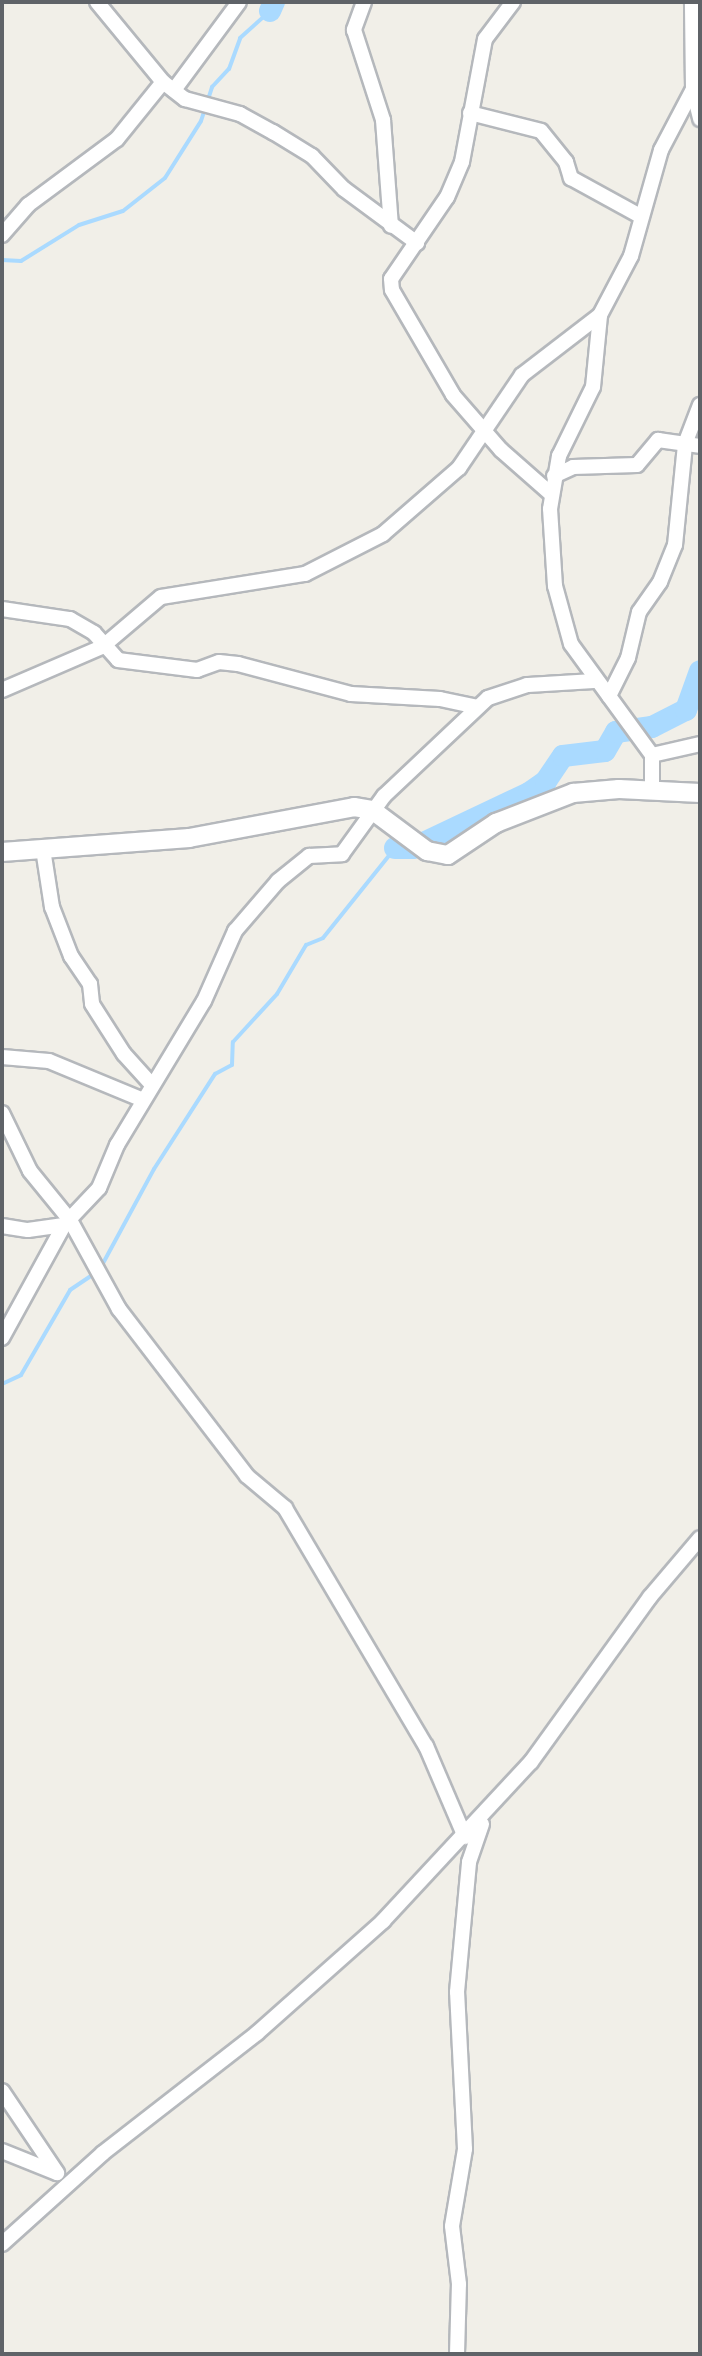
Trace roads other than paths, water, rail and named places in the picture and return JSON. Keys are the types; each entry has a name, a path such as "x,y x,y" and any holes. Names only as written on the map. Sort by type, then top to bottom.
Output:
{"street":[{"path":"97,2 168,86 200,104 240,114 312,156 391,226 417,243"},
{"path":"2,235 35,200 110,146 168,86 239,2"},
{"path":"364,2 354,30 383,120 391,226"},
{"path":"513,2 485,39 462,162 417,243 395,269 392,290 453,395 483,432 551,494"},
{"path":"692,2 693,89 700,119"},
{"path":"652,791 652,755 638,731 595,681 571,644 561,611 550,552 551,494 554,476 593,387 600,315 631,256 661,150 693,89"},
{"path":"470,113 541,131 566,162 571,178 640,216"},
{"path":"2,690 102,647 161,597 305,574 353,551 421,505 459,468 522,375 600,315"},
{"path":"609,696 628,658 639,612 660,582 675,545 700,405"},
{"path":"554,476 573,467 637,465 658,440 693,445"},
{"path":"2,609 70,619 94,633 102,647 118,660 197,670 219,662 238,664 351,694 477,707"},
{"path":"2,1338 67,1223 99,1188 143,1100 204,1001 235,931 297,863 309,856 342,854 372,810 477,707 527,685 595,681"},
{"path":"652,755 700,744"},
{"path":"2,852 189,838 335,808 372,810 420,845 448,855 496,823 573,793 700,793"},
{"path":"43,849 52,907 71,956 90,984 92,1004 124,1054 152,1085"},
{"path":"2,1057 49,1061 143,1100"},
{"path":"2,1113 30,1171 67,1223 119,1309 181,1394 247,1476 285,1508 426,1746 465,1837"},
{"path":"2,1226 28,1230 67,1223"},
{"path":"2,2244 383,1921 465,1837 531,1762 650,1597 700,1538"},
{"path":"457,2354 459,2284 452,2226 465,2149 457,1992 471,1849 489,1809"},
{"path":"2,2091 57,2173"},
{"path":"2,2151 75,2180"}],"waterway":[{"path":"270,11 274,2"},
{"path":"2,260 21,261 79,225 123,211 165,178 201,121 212,87 229,69 240,38 270,11"},
{"path":"395,848 413,848 529,793 546,781 563,756 605,751 616,732 652,727 686,710 700,671"},
{"path":"101,1267 154,1169 215,1074 232,1065 233,1042 277,994 306,945 323,938 395,848"},
{"path":"2,1384 21,1375 70,1290 95,1273"}]}
